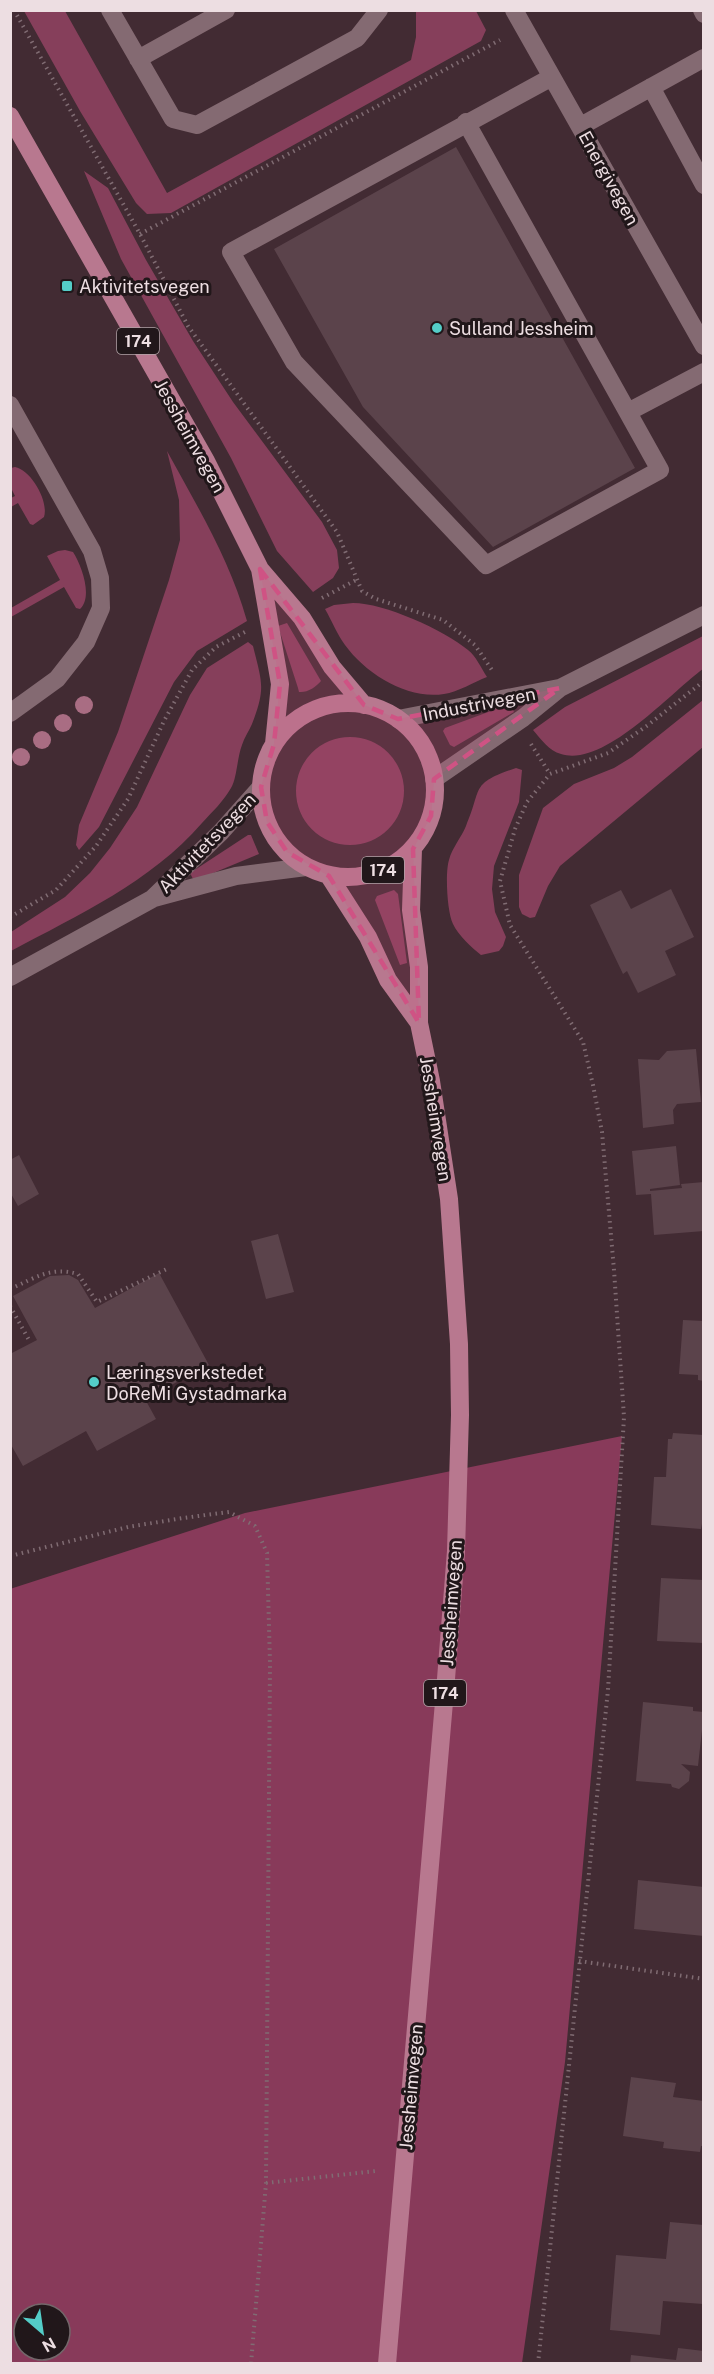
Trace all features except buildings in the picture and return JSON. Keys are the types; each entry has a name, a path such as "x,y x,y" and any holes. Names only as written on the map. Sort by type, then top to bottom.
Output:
{"main road":[{"name":"Jessheimvegen","path":"10,116 206,461 260,569 302,618 332,667 364,705"},
{"name":"Jessheimvegen","path":"260,569 280,684 274,744"},
{"name":"174","path":"346,703 364,705 382,710 398,719 422,746 431,765 435,798 427,828 413,849 399,861 375,873 348,877 329,876 306,867 287,852 272,833 263,810 261,787 267,758 274,744 298,719 329,705 346,703"},
{"name":"Jessheimvegen","path":"387,2364 456,1551 460,1415 459,1332 449,1199 431,1081 419,1023 419,967 411,910 413,849"},
{"name":"Jessheimvegen","path":"329,876 368,937 388,980 419,1023"}],"street":[{"path":"110,10 173,118 197,125 357,38 379,10"},
{"path":"138,59 226,10"},
{"name":"Energivegen","path":"514,10 701,336"},
{"path":"581,126 704,58"},
{"path":"466,122 660,470 486,565 294,362 231,252 466,122 552,77"},
{"path":"651,87 704,185"},
{"path":"628,412 704,372"},
{"path":"10,405 92,550 100,578 101,608 86,642 57,679 10,713"},
{"name":"Industrivegen","path":"434,779 523,718 560,688 704,615"},
{"name":"Industrivegen","path":"398,719 560,688"},
{"name":"Aktivitetsvegen","path":"152,899 221,832 261,787"},
{"name":"Aktivitetsvegen","path":"10,977 152,899 236,876 306,867"}],"path":[{"path":"14,10 140,234 188,326 338,532 362,591 376,599 443,620 475,645 498,678"},
{"path":"140,234 503,38"},
{"path":"317,600 356,580"},
{"path":"10,917 56,890 96,846 128,799 164,721 192,670 216,647 246,632"},
{"path":"538,2364 608,1690 624,1417 602,1132 583,1042 510,925 500,881 515,828 527,802 550,774 608,753 704,681"},
{"path":"530,743 550,774"},
{"path":"10,1289 48,1272 63,1270 78,1274 97,1302 169,1268"},
{"path":"10,1306 29,1340"},
{"path":"10,1556 128,1527 229,1512 255,1526 267,1553 270,1663 266,2183 251,2364"},
{"path":"579,1961 704,1979"},
{"path":"266,2183 404,2168"}],"highlighted area":[{"path":"260,569 364,705 398,719 560,688 434,779 431,816 413,849 419,1023 329,876 287,852 267,822 261,787 274,744 280,684"}],"shaded area":[{"path":"24,11 65,11 167,193 411,60 416,37 416,11 476,11 486,30 481,41 171,213 147,214 136,203 80,111"},
{"path":"84,171 108,188 193,341 233,402 322,522 337,550 339,568 333,578 313,592 277,551 231,458 121,259"},
{"path":"167,451 232,576 247,621 197,651 174,682 99,827 79,850 76,845 79,825 118,732 169,580 180,540 179,500"},
{"path":"11,468 21,469 33,480 44,503 44,517 33,525 30,524 18,503 11,507 11,498 15,496 11,488"},
{"path":"65,550 73,552 85,581 86,597 80,609 76,608 64,587 11,617 11,608 60,580 47,556"},
{"path":"366,604 397,613 444,634 471,653 487,677 455,691 430,695 402,689 389,683 364,666 354,656 342,641 325,609 334,605"},
{"path":"287,623 321,681 305,692 299,692 278,626"},
{"path":"703,636 703,669 636,725 597,750 578,755 561,754 542,741 533,730 565,707"},
{"path":"248,642 253,646 261,693 252,724 240,750 233,784 224,798 182,844 137,880 11,951 11,932 65,897 90,873 110,848 137,807 190,695 207,668"},
{"path":"703,700 703,747 560,866 548,886 535,917 530,918 522,914 519,907 519,875 543,808 574,784 614,768 632,757"},
{"path":"510,704 514,712 454,747 450,745 443,731 445,728"},
{"path":"350,737 371,741 388,753 400,770 404,791 400,812 388,829 371,841 350,845 329,841 312,829 300,812 296,791 300,770 312,753 329,741"},
{"path":"516,768 522,770 519,802 494,866 492,889 495,912 506,937 499,951 481,955 462,937 453,924 448,902 449,860 466,826 480,788 491,778"},
{"path":"251,835 259,854 194,881 190,873"},
{"path":"394,890 398,894 407,963 400,965 375,900 377,896"},
{"path":"622,1436 565,2062 522,2363 11,2363 10,1589 245,1513"}],"place":[{"name":"Aktivitetsvegen","path":"67,286"},
{"name":"Sulland Jessheim","path":"437,328"},
{"name":"Læringsverkstedet DoReMi Gystadmarka","path":"94,1382"}]}
